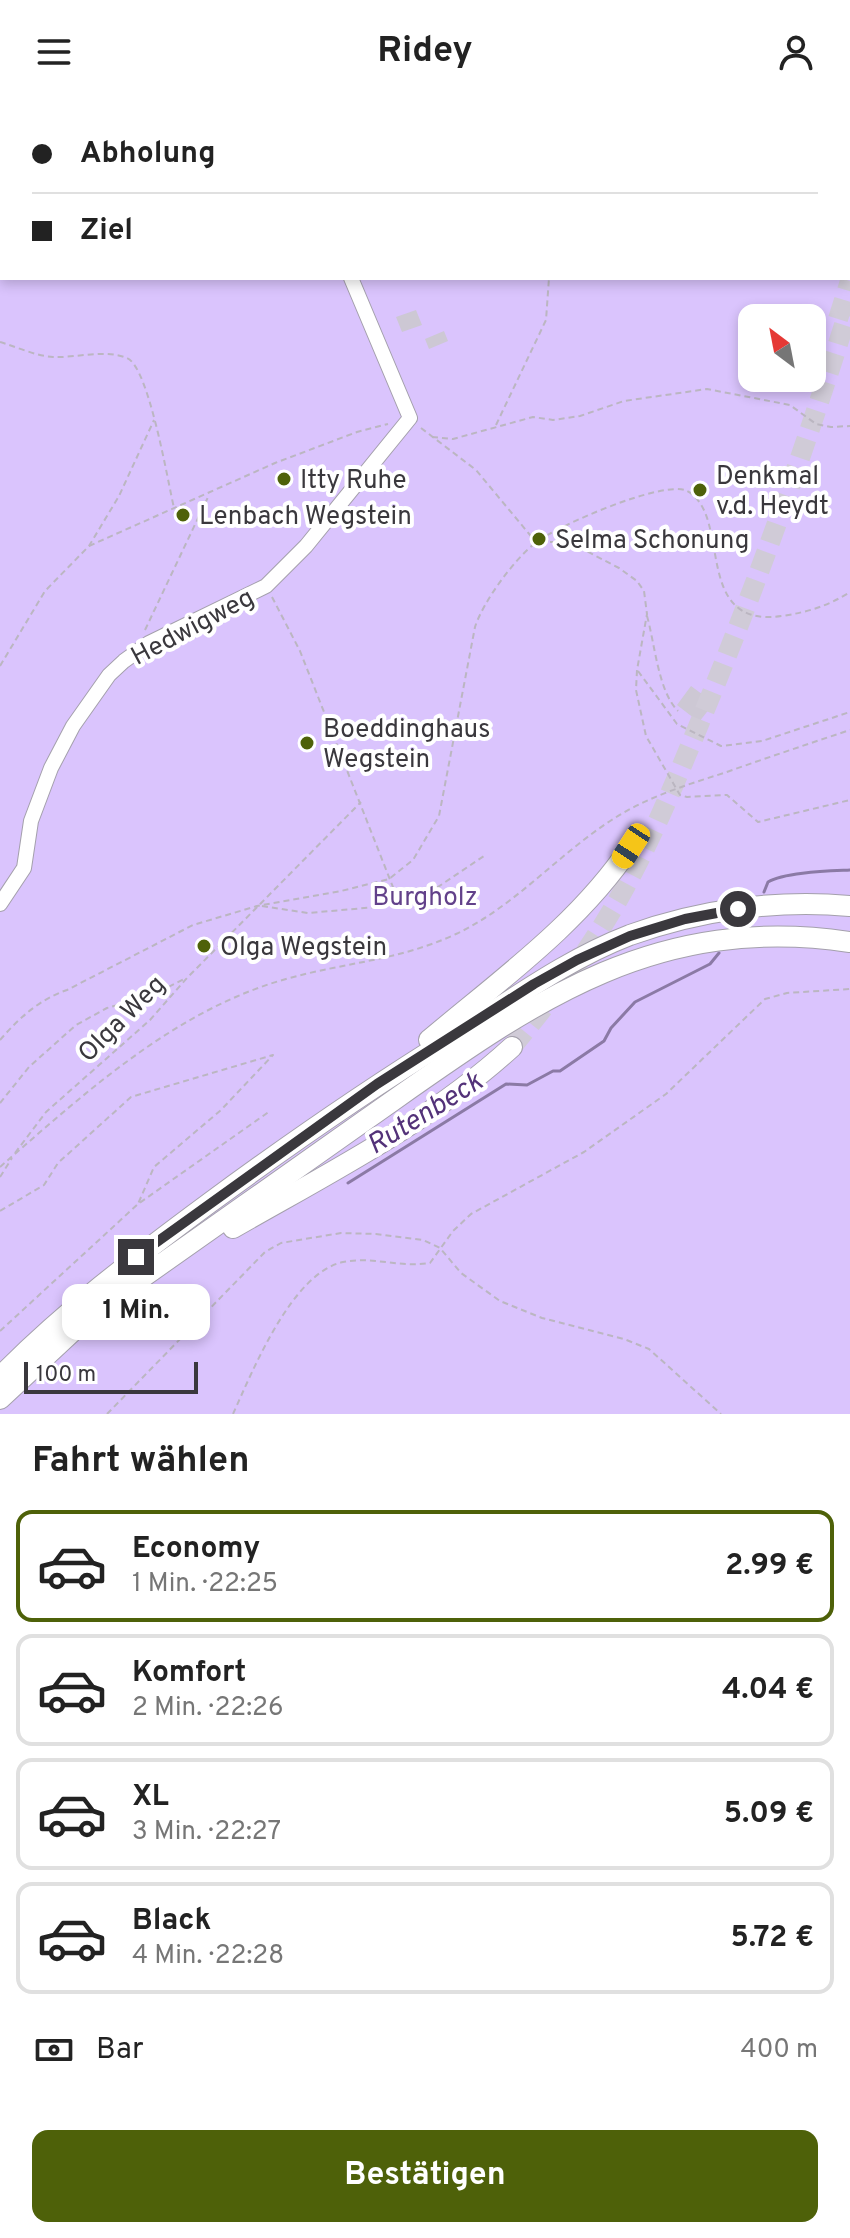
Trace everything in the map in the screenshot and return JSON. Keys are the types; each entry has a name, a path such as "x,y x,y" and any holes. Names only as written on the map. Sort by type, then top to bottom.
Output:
{"highway":[{"path":"377,1084 577,913 608,879 631,846"},
{"path":"0,1377 31,1345 113,1274 377,1084 577,960 630,936 685,919 738,909 800,904 850,906"},
{"path":"0,1399 126,1289 466,1051 576,984 638,958 715,940 789,937 850,942"},
{"path":"126,1289 394,1135 452,1097 512,1047"}],"street":[{"path":"352,280 410,418"},
{"name":"Hedwigweg","path":"0,904 24,868 31,821 51,768 73,726 109,675 134,653 166,634 266,586 306,546 410,418"}],"path":[{"path":"495,426 546,320 549,280"},
{"path":"0,342 50,357 126,358 135,364 142,375 174,510"},
{"path":"536,542 476,470 431,437 453,439 533,417 553,420 580,416 624,401 707,389 790,405 816,424 850,426"},
{"path":"89,546 275,463 357,432 410,418"},
{"path":"0,666 45,591 89,546 119,496 154,420"},
{"path":"0,1040 15,1022 32,1012 41,1001 193,925 257,906 389,879 413,860 439,816 480,610 536,542 640,494 673,487 687,491 698,501 706,518 726,593 745,613 768,618 803,613 828,606 850,592"},
{"path":"134,653 209,494"},
{"path":"536,542 569,542 637,581 644,591 660,677 668,701 678,711"},
{"path":"266,586 300,651 400,905"},
{"path":"647,614 637,670 639,711 646,736 680,795 727,795 758,822 850,800"},
{"path":"637,670 677,724 721,746 762,741 850,712"},
{"path":"0,1167 115,1071 211,1009 287,979 393,958 459,933 492,913 608,822 649,800 850,730"},
{"name":"Olga Weg","path":"12,1156 46,1112 150,1020 187,978 361,802"},
{"path":"257,906 308,913 400,905 426,895 484,856"},
{"path":"0,1103 29,1067 76,1025 107,1008 151,996 187,978"},
{"path":"233,1414 267,1342 315,1274 330,1266 359,1260 426,1264 435,1259 453,1231 471,1214 584,1152 666,1094 765,999 787,993 850,989"},
{"path":"0,1211 44,1185 58,1163 131,1097 273,1055 221,1110 154,1167 138,1204"},
{"path":"0,1331 138,1204 270,1111"},
{"path":"0,1177 12,1156"},
{"path":"107,1414 265,1252 281,1243 341,1233 423,1240 440,1248 461,1273 500,1301 542,1318 624,1339 649,1349 721,1414"}],"green space":[{"name":"Burgholz","path":"0,280 850,280 850,1414 0,1414"}],"building":[{"path":"416,310 422,325 402,332 396,317"},
{"path":"444,331 448,341 429,349 425,339"},
{"path":"691,686 714,703 699,722 677,705"}],"waterway":[{"name":"Rutenbeck","path":"764,892 768,882 785,876 850,870"},
{"name":"Rutenbeck","path":"348,1183 506,1084 527,1085 553,1071 560,1071 604,1041 611,1028 635,1002 710,964 719,953"}],"tunnel":[{"path":"838,319 850,281"},
{"path":"512,1047 596,936 628,883 655,827 763,561 850,306"}],"place":[{"name":"Itty Ruhe","path":"284,479"},
{"name":"Denkmal v.d. Heydt","path":"700,490"},
{"name":"Lenbach Wegstein","path":"183,515"},
{"name":"Selma Schonung","path":"539,539"},
{"name":"Boeddinghaus Wegstein","path":"307,743"},
{"name":"Olga Wegstein","path":"204,946"}],"route":[{"path":"136,1257 377,1084 534,984 630,936 685,919 738,909"}]}
